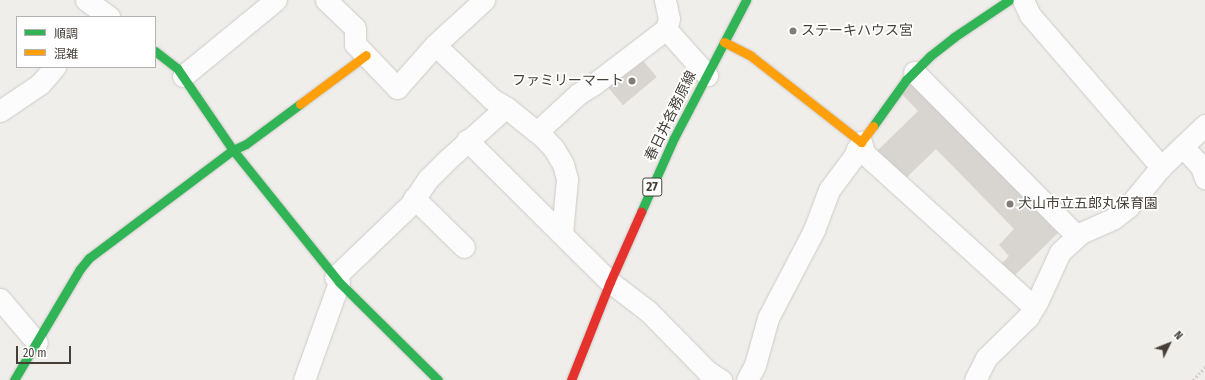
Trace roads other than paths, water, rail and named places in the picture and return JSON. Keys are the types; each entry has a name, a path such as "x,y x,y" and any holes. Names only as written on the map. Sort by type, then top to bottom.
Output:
{"street":[{"path":"86,0 105,16"},
{"path":"182,76 276,0"},
{"path":"326,0 355,28 354,44 397,88 436,45 484,0"},
{"path":"537,132 578,94 594,84 666,29 669,19 665,0"},
{"name":"春日井各務原線","path":"571,380 610,282 674,138 746,0"},
{"path":"747,380 755,365 768,318 814,230 830,190 855,155 857,149 906,80 914,72 954,37 1008,0"},
{"path":"1024,0 1030,15 1161,168"},
{"path":"666,29 707,75"},
{"path":"724,42 751,56 862,144 864,153 1034,307"},
{"path":"436,45 492,100 506,107 537,132 554,149 564,169 567,179 562,234"},
{"path":"156,52 176,68 233,150 337,280 438,380"},
{"path":"14,380 80,269 89,258 233,150 246,144 366,55"},
{"path":"0,111 40,84 55,68"},
{"path":"914,72 1077,236"},
{"path":"304,380 337,280 411,204 428,179 467,140 506,107"},
{"path":"975,380 986,358 1028,317 1060,252 1077,236 1114,218 1128,207 1161,168 1205,125"},
{"path":"467,140 610,282 648,311 707,371 721,380"},
{"path":"1183,147 1201,166 1205,178"},
{"path":"414,198 464,247"},
{"path":"0,299 37,343"}],"place":[{"name":"ステーキハウス宮","path":"793,31"},
{"name":"ファミリーマート","path":"632,81"},
{"name":"犬山市立五郎丸保育園","path":"1010,204"}]}
